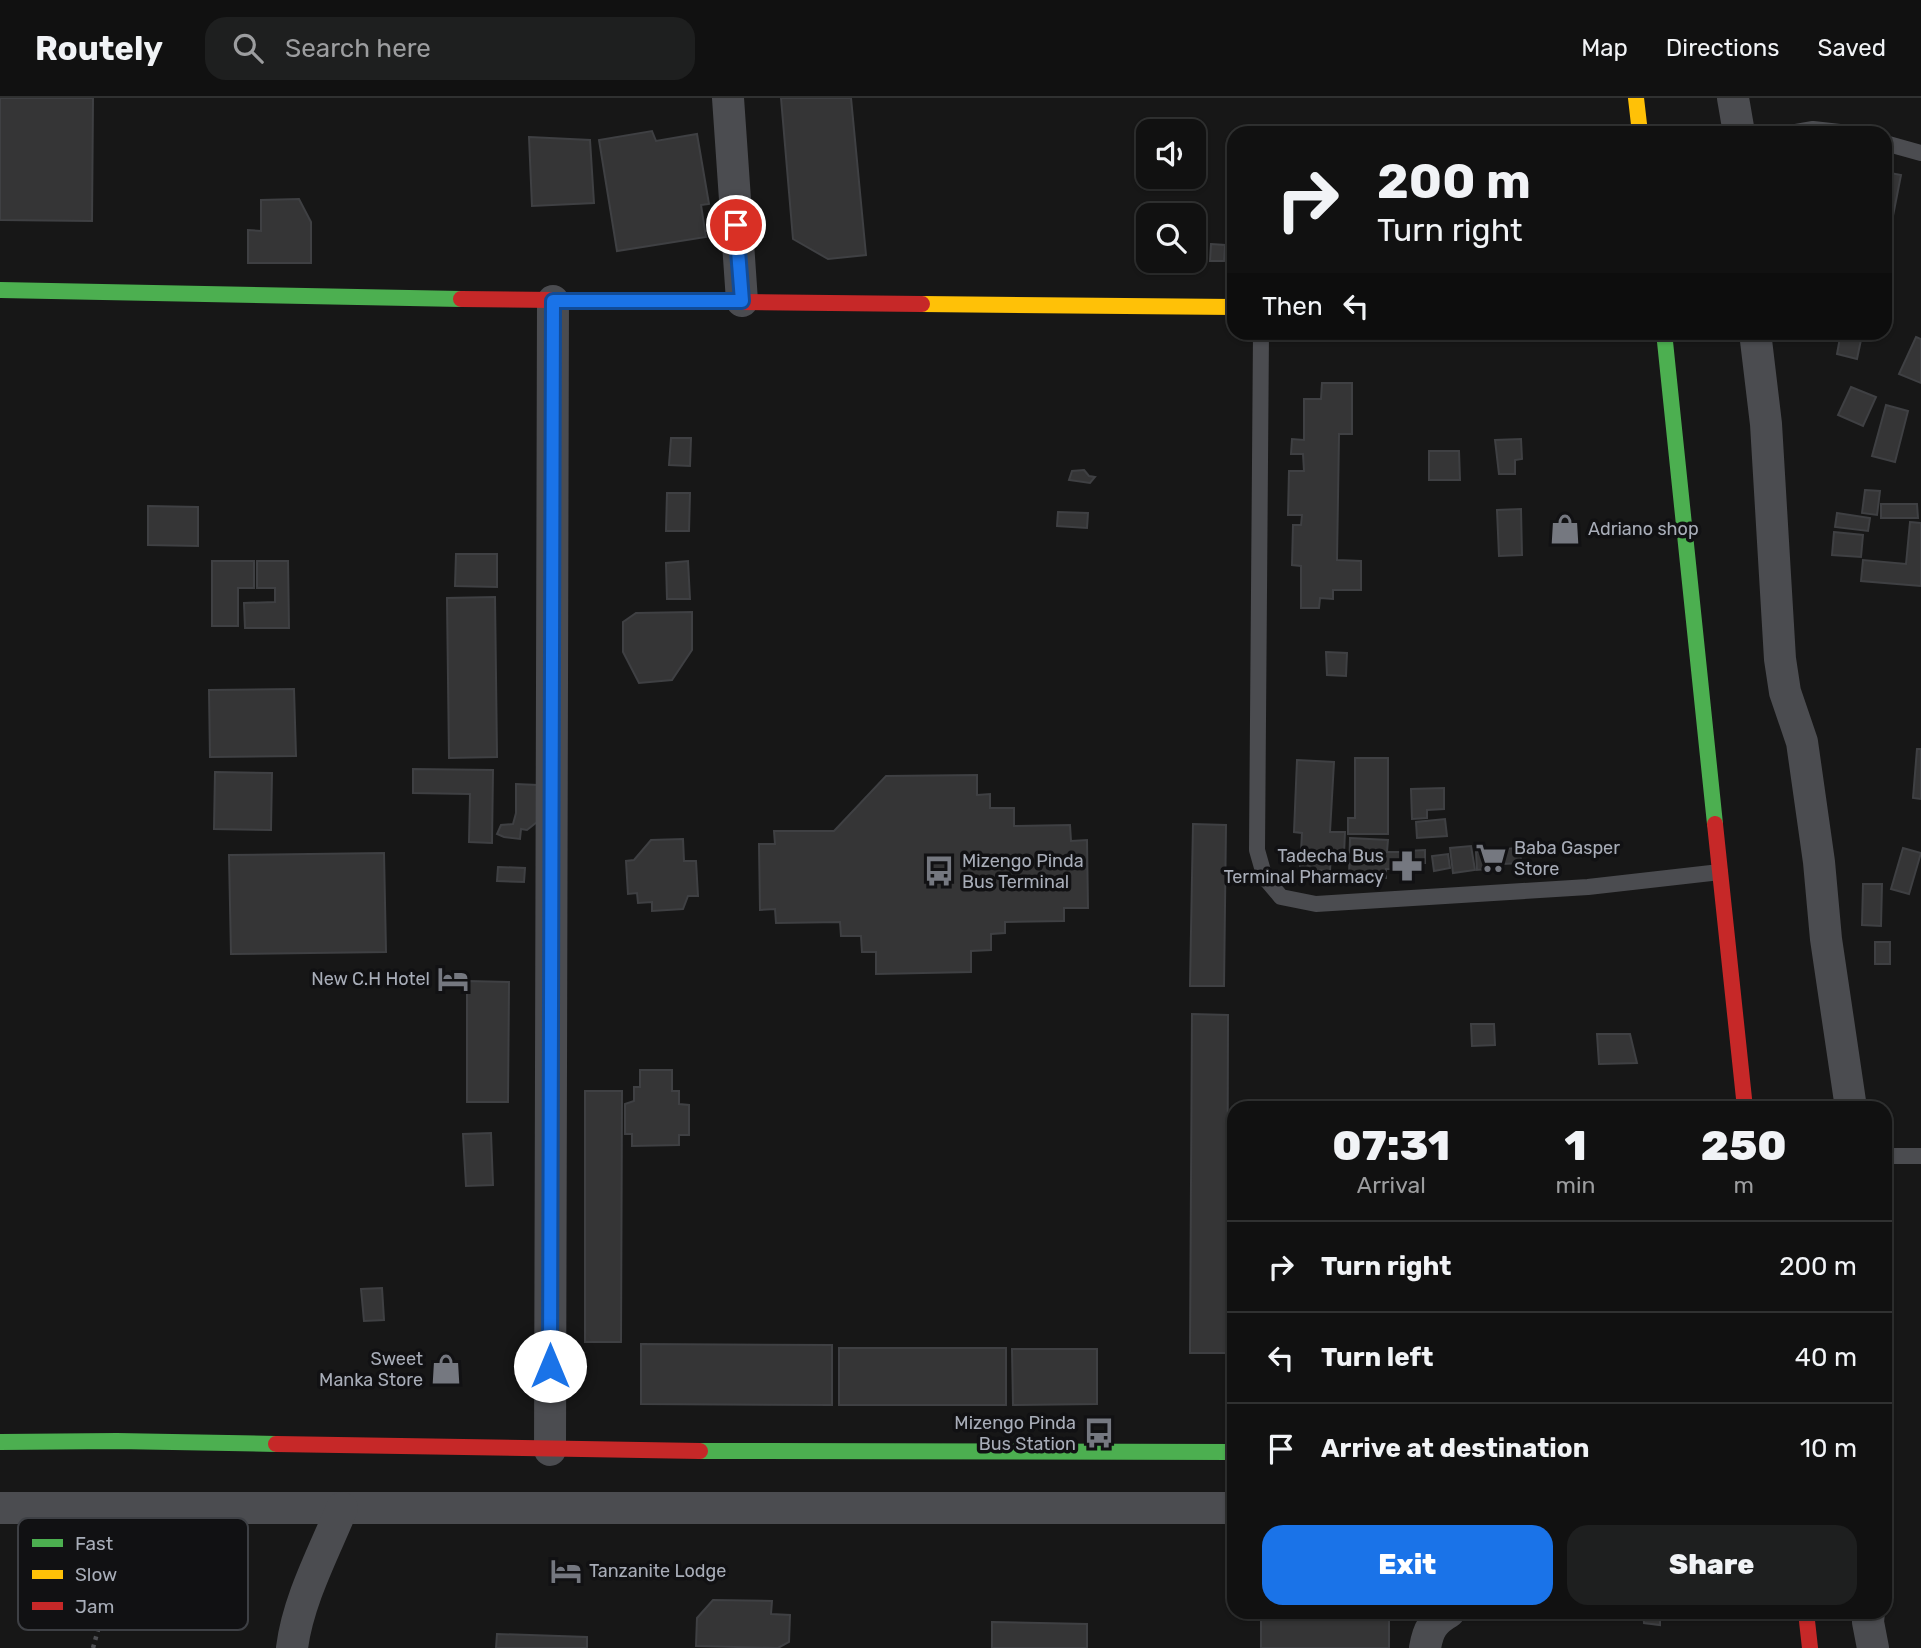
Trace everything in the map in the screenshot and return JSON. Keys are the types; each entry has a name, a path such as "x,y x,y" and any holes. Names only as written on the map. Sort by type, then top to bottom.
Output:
{"main road":[{"path":"1636,98 1639,126"},
{"path":"0,290 553,301 1227,307"},
{"path":"1665,340 1744,1101"},
{"path":"0,1443 131,1441 550,1450 1227,1452"},
{"path":"1807,1619 1810,1648"}],"street":[{"path":"727,98 742,301"},
{"path":"1733,98 1738,126"},
{"path":"550,1450 553,301"},
{"path":"1756,340 1766,424 1780,659 1785,692 1801,742 1850,1101"},
{"path":"0,1508 1227,1508"},
{"path":"292,1648 293,1636 311,1582 342,1508"},
{"path":"1424,1648 1428,1632 1436,1619"},
{"path":"1868,1619 1873,1648"}],"lane":[{"path":"1892,145 1921,153"},
{"path":"1261,340 1257,850 1265,878 1281,897 1315,904 1588,887 1721,872"},
{"path":"1892,1156 1921,1156"}],"path":[{"path":"129,1518 132,1508"},
{"path":"93,1648 98,1630"}],"building":[{"path":"0,98 93,98 92,221 0,220"},
{"path":"781,98 851,98 866,255 828,259 793,239"},
{"path":"652,131 656,141 697,134 709,204 701,205 706,237 617,251 599,140"},
{"path":"529,137 590,140 594,203 532,206"},
{"path":"1892,173 1901,175 1892,216"},
{"path":"299,199 311,222 311,263 248,263 248,230 261,231 261,200"},
{"path":"1211,244 1225,245 1224,261 1210,261"},
{"path":"1916,337 1921,339 1921,383 1899,374"},
{"path":"1840,340 1861,340 1857,359 1837,354"},
{"path":"1322,383 1352,383 1352,434 1339,434 1337,560 1361,561 1361,590 1333,590 1333,599 1320,598 1319,608 1301,608 1301,566 1292,565 1293,525 1301,525 1302,515 1288,515 1289,471 1304,471 1303,454 1291,454 1292,439 1304,440 1304,399 1321,399"},
{"path":"1851,387 1876,397 1863,426 1838,415"},
{"path":"1886,405 1908,411 1895,462 1872,456"},
{"path":"671,438 691,438 690,466 669,465"},
{"path":"1521,439 1522,459 1515,460 1515,474 1499,474 1495,440"},
{"path":"1429,451 1459,451 1460,480 1429,480"},
{"path":"1084,470 1089,476 1095,477 1090,483 1069,480 1072,471"},
{"path":"1865,490 1880,491 1877,515 1862,513"},
{"path":"667,493 690,493 689,531 666,531"},
{"path":"1881,504 1917,504 1918,518 1881,518"},
{"path":"148,506 198,507 198,546 148,545"},
{"path":"1521,509 1522,555 1499,556 1497,510"},
{"path":"1058,512 1088,513 1087,528 1057,526"},
{"path":"1837,513 1870,518 1868,531 1835,527"},
{"path":"1910,522 1921,523 1921,586 1861,581 1863,560 1906,564"},
{"path":"1834,532 1863,535 1861,557 1832,555"},
{"path":"456,554 497,554 497,587 455,586"},
{"path":"212,561 254,561 254,588 238,588 238,626 212,626"},
{"path":"257,561 288,561 289,628 245,628 244,603 275,602 275,588 257,588"},
{"path":"688,561 690,599 667,599 666,563"},
{"path":"495,597 497,757 449,758 447,598"},
{"path":"692,612 692,650 672,680 639,683 623,652 623,622 636,613"},
{"path":"1326,652 1347,653 1346,676 1327,675"},
{"path":"294,689 296,756 210,757 209,690"},
{"path":"1917,749 1921,749 1921,799 1913,798"},
{"path":"1355,758 1388,758 1388,834 1348,834 1348,818 1355,818"},
{"path":"1297,760 1334,762 1330,832 1345,832 1344,854 1331,853 1330,871 1300,869 1302,833 1294,832"},
{"path":"413,769 493,770 492,843 469,842 470,794 413,793"},
{"path":"215,772 272,773 271,830 214,829"},
{"path":"977,775 977,795 990,794 990,808 1014,808 1014,826 1070,825 1071,841 1087,840 1088,908 1064,908 1064,921 1005,922 1005,933 991,934 991,950 971,951 971,972 876,974 876,952 862,952 861,936 841,936 840,922 776,923 775,909 760,910 759,844 775,844 774,831 834,831 886,776"},
{"path":"516,784 537,785 537,822 527,830 521,829 520,839 497,834 501,825 513,824 516,813"},
{"path":"1444,788 1444,809 1427,810 1427,818 1412,819 1411,789"},
{"path":"1445,819 1447,836 1417,838 1416,822"},
{"path":"1193,824 1226,825 1224,986 1190,986"},
{"path":"1350,838 1388,840 1387,852 1402,852 1401,869 1386,869 1386,878 1349,877"},
{"path":"683,839 684,861 696,861 698,896 688,896 683,909 652,911 652,902 638,903 637,893 628,894 626,861 634,860 651,840"},
{"path":"1471,846 1475,870 1453,873 1450,848"},
{"path":"1520,848 1521,863 1503,864 1502,849"},
{"path":"1903,848 1921,853 1909,894 1891,889"},
{"path":"1425,850 1425,863 1407,863 1407,851"},
{"path":"1496,850 1497,868 1477,870 1476,852"},
{"path":"384,853 386,952 231,954 229,855"},
{"path":"1448,854 1450,868 1434,871 1432,856"},
{"path":"498,867 525,868 524,882 497,881"},
{"path":"1863,884 1882,884 1881,926 1862,925"},
{"path":"1875,942 1890,942 1890,964 1875,964"},
{"path":"467,981 509,982 508,1102 467,1102"},
{"path":"1192,1014 1228,1015 1227,1353 1190,1353"},
{"path":"1471,1024 1494,1024 1495,1045 1472,1046"},
{"path":"1597,1034 1630,1034 1637,1063 1599,1064"},
{"path":"640,1070 672,1070 672,1091 679,1091 679,1104 689,1105 689,1135 679,1135 679,1145 632,1146 632,1134 625,1134 625,1104 634,1101 634,1087 640,1087"},
{"path":"585,1091 622,1091 621,1342 585,1342"},
{"path":"491,1133 493,1185 466,1186 463,1134"},
{"path":"382,1288 384,1320 364,1321 361,1289"},
{"path":"641,1344 832,1345 832,1405 641,1404"},
{"path":"839,1348 1006,1348 1006,1405 839,1405"},
{"path":"1012,1349 1097,1349 1097,1404 1013,1405"},
{"path":"713,1600 772,1601 771,1614 790,1615 789,1642 778,1648 696,1646 697,1618"},
{"path":"1261,1619 1389,1619 1389,1648 1261,1648"},
{"path":"1644,1619 1660,1619 1660,1625 1644,1623"},
{"path":"992,1622 1087,1624 1087,1648 992,1648"},
{"path":"497,1634 587,1637 587,1648 496,1648"}],"traffic: fast":[{"path":"0,290 461,299"},
{"path":"1665,340 1715,824"},
{"path":"0,1442 276,1444"},
{"path":"700,1451 1227,1452"}],"traffic: slow":[{"path":"1636,98 1639,126"},
{"path":"922,304 1227,307"}],"traffic: jam":[{"path":"461,299 922,304"},
{"path":"1715,824 1744,1101"},
{"path":"276,1444 700,1451"},
{"path":"1807,1619 1810,1648"}],"place":[{"name":"Adriano shop","path":"1565,529"},
{"name":"Baba Gasper Store","path":"1491,858"},
{"name":"Tadecha Bus Terminal Pharmacy","path":"1407,866"},
{"name":"Mizengo Pinda Bus Terminal","path":"939,871"},
{"name":"New C.H Hotel","path":"453,979"},
{"name":"Sweet Manka Store","path":"446,1369"},
{"name":"Mizengo Pinda Bus Station","path":"1099,1433"},
{"name":"Tanzanite Lodge","path":"566,1571"}],"route":[{"path":"550,1366 553,301 742,301 736,225"}]}
